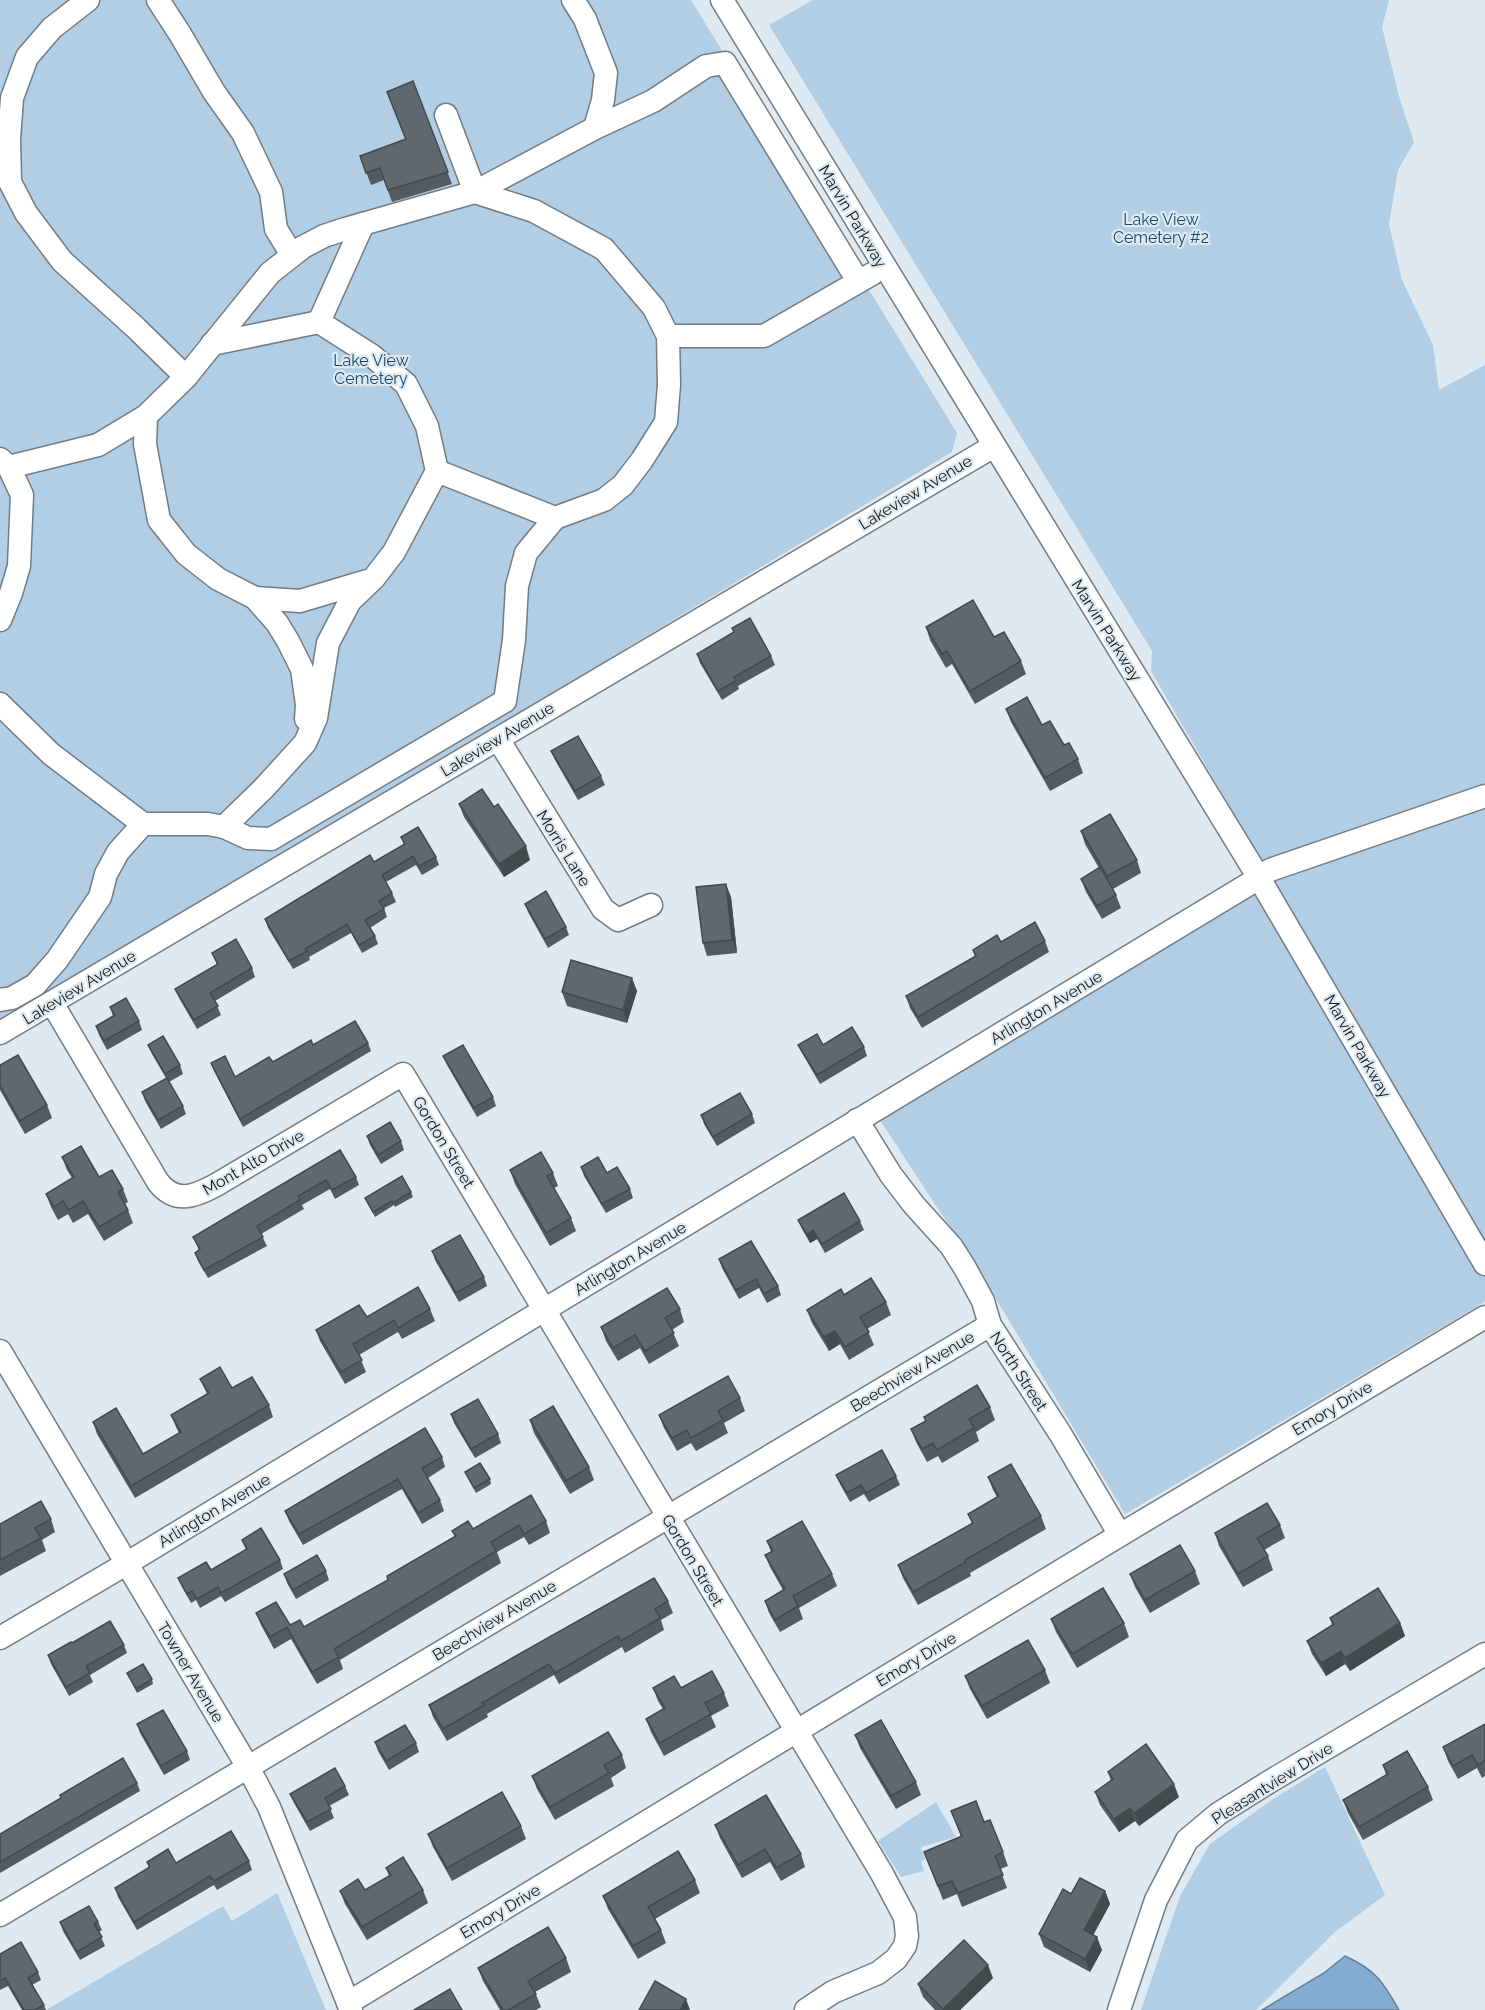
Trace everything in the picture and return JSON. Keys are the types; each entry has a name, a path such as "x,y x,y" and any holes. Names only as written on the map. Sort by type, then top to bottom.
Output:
{"street":[{"path":"88,0 52,28 27,57 6,94 9,139 5,183 62,261 186,377"},
{"path":"158,0 214,92 243,133 271,192 276,229 292,255"},
{"path":"573,0 585,19 606,73 603,100 595,128"},
{"name":"Marvin Parkway","path":"722,0 1259,878 1485,1264"},
{"path":"0,620 19,566 22,495 4,463 98,445 146,416 186,377 270,273 292,255 324,236 475,192 595,128 652,101 706,66 725,63 858,281"},
{"path":"446,115 475,192"},
{"path":"0,704 51,754 143,824 208,824 224,827 248,838 271,839 505,701 514,640 517,586 526,553 555,518 604,500 623,485 648,451 666,422 669,385 668,336 654,308 604,249 534,211 475,192"},
{"path":"319,322 363,224"},
{"path":"668,336 764,336 858,281 885,268"},
{"path":"212,344 319,322 371,355 406,384 427,426 437,471 394,552 374,578 350,602 328,643 316,718 305,742 264,788 224,827"},
{"path":"146,416 146,444 159,519 186,554 218,579 255,598 277,623 302,669 307,705 305,742"},
{"name":"Lakeview Avenue","path":"0,1033 994,446"},
{"path":"437,471 555,518"},
{"path":"255,598 300,601 374,578"},
{"name":"Morris Lane","path":"498,739 603,909 618,920 651,905"},
{"name":"Arlington Avenue","path":"0,1638 126,1564 1270,870 1485,796"},
{"path":"0,1000 12,998 35,985 57,960 100,897 106,874 118,852 143,824"},
{"name":"Mont Alto Drive","path":"52,1003 158,1182 164,1190 175,1196 198,1193 216,1185 404,1074"},
{"name":"Gordon Street","path":"404,1074 903,1911 907,1929 905,1946 885,1968 868,1978 832,1992 806,2010"},
{"name":"North Street","path":"858,1120 873,1147 908,1198 951,1246 978,1290 990,1325 1055,1426 1120,1535"},
{"name":"Emory Drive","path":"349,2006 795,1732 1485,1317"},
{"name":"Beechview Avenue","path":"0,1915 990,1325"},
{"name":"Towner Avenue","path":"0,1351 248,1767 269,1807 349,2006"},
{"name":"Pleasantview Drive","path":"1119,2010 1156,1900 1187,1840 1218,1814 1269,1782 1485,1654"}],"green space":[{"name":"Lake View Cemetery","path":"0,0 691,0 957,433 952,452 0,1026"},
{"name":"Lake View Cemetery #2","path":"813,0 1389,0 1382,27 1400,100 1414,142 1398,170 1389,224 1402,280 1433,345 1439,390 1485,365 1485,1247 1151,671 1152,651 769,25"},
{"path":"1254,894 1485,1275 1485,1302 1125,1514 986,1282 878,1117"},
{"path":"1325,1767 1385,1895 1335,1932 1256,2010 1141,2010 1180,1896 1210,1844 1273,1799"},
{"path":"936,1802 956,1837 921,1847 925,1859 921,1861 924,1871 901,1877 878,1841"},
{"path":"277,1893 326,2010 46,2010 223,1906 232,1921"}],"shaded area":[{"path":"1345,1956 1364,1966 1378,1978 1399,2010 1262,2010 1324,1973"}],"building":[{"path":"413,81 448,172 388,190 380,168 366,173 360,156 406,139 387,92"},
{"path":"973,600 994,637 1004,632 1021,661 970,691 947,651 942,654 926,627"},
{"path":"750,618 771,656 734,677 736,681 718,691 697,654 734,632 732,628"},
{"path":"1027,697 1042,725 1050,721 1064,745 1069,743 1078,759 1045,778 1006,709"},
{"path":"578,736 601,776 575,791 551,751"},
{"path":"482,789 494,807 498,804 526,846 499,864 459,804"},
{"path":"1110,814 1137,860 1107,876 1081,831"},
{"path":"418,827 436,857 419,866 413,856 382,875 392,893 379,901 384,909 365,920 375,936 359,945 347,924 289,961 265,919 370,855 374,862 405,844 401,837"},
{"path":"1100,867 1116,895 1097,906 1081,879"},
{"path":"726,884 732,940 703,943 696,887"},
{"path":"546,891 566,927 545,939 525,904"},
{"path":"1035,922 1045,941 918,1017 906,996 976,956 973,950 997,935 1001,942"},
{"path":"236,939 252,968 210,993 218,1006 194,1020 175,989 218,964 212,953"},
{"path":"571,960 632,978 623,1010 562,992"},
{"path":"126,998 139,1021 104,1041 96,1026 115,1015 110,1007"},
{"path":"355,1021 368,1043 240,1119 211,1063 225,1056 235,1077 269,1057 273,1062 311,1040 313,1045"},
{"path":"852,1027 864,1047 817,1075 798,1045 817,1034 823,1045"},
{"path":"163,1036 180,1065 165,1074 148,1045"},
{"path":"463,1045 493,1097 474,1108 443,1056"},
{"path":"18,1055 47,1105 20,1121 0,1085 0,1065"},
{"path":"167,1078 183,1106 158,1120 142,1092"},
{"path":"740,1093 752,1114 713,1137 701,1115"},
{"path":"390,1122 401,1141 378,1155 367,1136"},
{"path":"81,1146 99,1177 112,1170 123,1189 118,1192 128,1210 99,1227 83,1201 69,1210 63,1201 54,1207 46,1194 74,1177 62,1157"},
{"path":"340,1150 356,1177 332,1190 326,1180 298,1196 300,1200 257,1226 263,1237 204,1270 195,1253 200,1249 193,1237"},
{"path":"541,1152 553,1173 547,1176 571,1218 546,1233 510,1170"},
{"path":"598,1157 607,1173 617,1167 630,1189 602,1204 581,1167"},
{"path":"402,1176 411,1192 373,1212 365,1198"},
{"path":"844,1193 860,1221 822,1244 813,1230 807,1235 798,1220"},
{"path":"460,1235 484,1277 456,1293 432,1251"},
{"path":"751,1241 778,1286 764,1294 756,1279 736,1290 719,1259"},
{"path":"871,1278 886,1302 860,1317 869,1332 845,1347 835,1331 824,1337 807,1310 841,1289 844,1295"},
{"path":"418,1287 430,1309 398,1328 394,1320 353,1344 362,1360 341,1372 316,1330 359,1305 367,1317"},
{"path":"667,1288 680,1309 665,1318 674,1333 645,1351 635,1335 613,1348 601,1327"},
{"path":"220,1367 232,1388 252,1377 269,1405 131,1486 93,1422 116,1408 143,1454 181,1432 171,1415 209,1393 200,1379"},
{"path":"728,1376 740,1398 718,1411 723,1420 691,1438 687,1430 672,1438 659,1415"},
{"path":"977,1385 990,1407 969,1419 974,1428 937,1450 933,1443 922,1449 911,1429 926,1421 924,1417"},
{"path":"478,1399 498,1434 471,1449 451,1414"},
{"path":"553,1406 589,1467 566,1481 530,1420"},
{"path":"425,1428 442,1457 422,1468 440,1500 418,1513 398,1479 299,1534 285,1511"},
{"path":"882,1450 896,1476 866,1493 861,1485 847,1493 836,1475"},
{"path":"480,1463 490,1479 474,1488 465,1472"},
{"path":"1011,1464 1041,1516 913,1592 898,1565 973,1523 968,1514 999,1496 988,1477"},
{"path":"531,1495 546,1521 524,1534 519,1525 491,1542 496,1551 334,1649 339,1657 312,1672 287,1627 270,1637 256,1613 276,1602 290,1625 300,1620 304,1627 388,1580 387,1576 456,1536 452,1531 468,1521 473,1529"},
{"path":"41,1501 51,1519 35,1528 41,1538 0,1560 0,1524"},
{"path":"1267,1503 1280,1525 1257,1538 1268,1556 1238,1574 1215,1533"},
{"path":"802,1521 832,1574 793,1596 798,1606 775,1620 765,1601 785,1589 765,1555 773,1551 767,1541"},
{"path":"261,1528 280,1560 221,1593 218,1587 197,1599 192,1591 187,1594 178,1578 206,1562 211,1570 247,1549 242,1540"},
{"path":"1180,1545 1195,1571 1145,1600 1130,1574"},
{"path":"317,1555 326,1571 293,1590 284,1574"},
{"path":"654,1578 668,1601 655,1609 660,1618 621,1641 618,1636 555,1673 549,1664 443,1729 429,1705"},
{"path":"1103,1588 1124,1623 1072,1654 1051,1619"},
{"path":"1378,1588 1400,1623 1345,1658 1341,1651 1321,1663 1307,1641 1334,1624 1330,1618"},
{"path":"110,1621 124,1645 86,1666 90,1673 66,1687 48,1655"},
{"path":"1028,1640 1045,1670 982,1706 965,1676"},
{"path":"143,1664 152,1679 136,1689 127,1673"},
{"path":"712,1671 724,1693 705,1703 711,1714 660,1743 646,1719 665,1708 653,1688 674,1676 681,1688"},
{"path":"163,1710 187,1751 161,1766 137,1724"},
{"path":"881,1720 916,1782 891,1796 855,1735"},
{"path":"1485,1724 1485,1760 1478,1765 1472,1755 1453,1766 1443,1747"},
{"path":"405,1725 416,1743 386,1761 375,1742"},
{"path":"608,1732 622,1755 604,1765 609,1773 550,1807 532,1776"},
{"path":"1146,1744 1174,1784 1134,1813 1130,1808 1114,1819 1095,1792 1113,1779 1108,1772"},
{"path":"1407,1751 1428,1787 1359,1827 1343,1800 1388,1774 1383,1765"},
{"path":"123,1758 137,1783 0,1862 0,1834"},
{"path":"335,1768 345,1786 325,1798 331,1809 307,1822 290,1794"},
{"path":"502,1792 521,1826 447,1868 428,1834"},
{"path":"766,1795 801,1854 776,1868 765,1849 738,1865 715,1825"},
{"path":"976,1801 984,1822 990,1820 1003,1852 995,1856 1003,1875 958,1893 952,1881 938,1886 924,1852 962,1836 951,1811"},
{"path":"231,1831 249,1861 214,1881 210,1876 134,1922 115,1888 150,1867 147,1862 168,1849 176,1863"},
{"path":"678,1851 695,1880 648,1907 661,1930 633,1946 603,1896"},
{"path":"403,1857 423,1890 362,1927 340,1891 358,1879 365,1890 391,1875 386,1868"},
{"path":"1080,1878 1105,1891 1084,1930 1097,1937 1085,1959 1039,1934 1063,1889 1071,1894"},
{"path":"89,1906 98,1922 94,1924 102,1937 77,1952 60,1922"},
{"path":"548,1927 566,1958 528,1981 536,1994 508,2010 503,2010 478,1968"},
{"path":"964,1940 988,1965 943,2009 918,1984"},
{"path":"21,1942 38,1972 28,1978 44,2005 35,2010 24,2010 5,1978 0,1981 0,1954"},
{"path":"655,1981 686,1999 680,2010 639,2010"},
{"path":"450,1989 462,2010 414,2010"}]}
